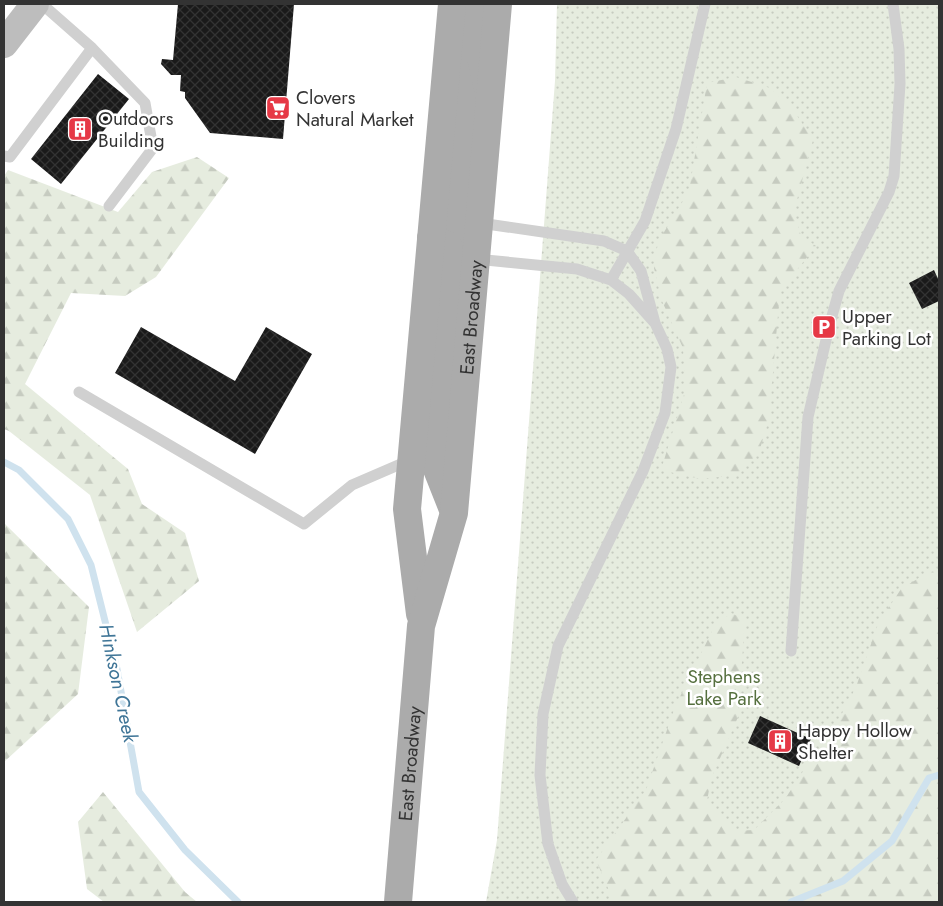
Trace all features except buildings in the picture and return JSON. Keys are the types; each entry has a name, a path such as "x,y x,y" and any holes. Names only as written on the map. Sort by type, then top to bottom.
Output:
{"main road":[{"path":"4,44 35,4"},
{"name":"East Broadway","path":"421,626 407,509 452,4"},
{"path":"475,4 472,38 487,124"},
{"name":"East Broadway","path":"398,902 421,626 454,513 498,4"},
{"path":"449,39 464,109 453,218 476,260"},
{"path":"431,238 448,246 451,261 433,458 454,513"}],"lane":[{"path":"42,4 92,48 145,103 153,148 109,206"},
{"path":"611,280 645,221 676,129 705,4"},
{"path":"791,651 808,417 839,291 889,192 894,176 900,75 899,49 893,4"},
{"path":"4,156 10,157 92,48"},
{"path":"480,223 604,241 627,251 641,271 656,323 667,349 671,367 665,413 643,471 558,646 543,714 540,775 548,844 562,884 573,902"},
{"path":"476,260 577,269 611,280 629,294 656,323"},
{"path":"79,392 304,524 352,485 411,459"}],"green space":[{"name":"Stephens Lake Park","path":"557,4 939,4 939,902 486,902 497,840 555,81"},
{"path":"736,77 770,88 794,111 813,140 794,211 801,236 816,246 780,291 769,419 759,452 738,475 700,479 661,470 686,388 683,348 662,301 654,268 658,242 689,191 707,83"},
{"path":"197,157 229,178 156,277 125,296 71,293 25,384 128,469 142,504 185,533 199,581 137,632 90,495 4,429 4,176 8,170 118,212 152,172"},
{"path":"4,523 89,607 78,694 4,762"},
{"path":"939,572 939,902 614,902 596,860 646,790 675,707 714,627 731,613 745,619 738,717 711,779 707,801 733,831 754,830 785,799 809,762 829,738 856,687 878,624 901,589 927,573"},
{"path":"103,792 185,892 197,902 104,902 87,889 78,822"}],"waterway":[{"name":"Hinkson Creek","path":"4,462 19,470 68,519 91,565 117,669 139,792 185,850 238,902"},
{"path":"791,902 843,881 892,841 929,778 939,775"}],"place":[{"name":"Clovers Natural Market","path":"278,108"},
{"name":"Outdoors Building","path":"80,129"},
{"name":"Upper Parking Lot","path":"824,327"},
{"name":"Happy Hollow Shelter","path":"780,741"}]}
